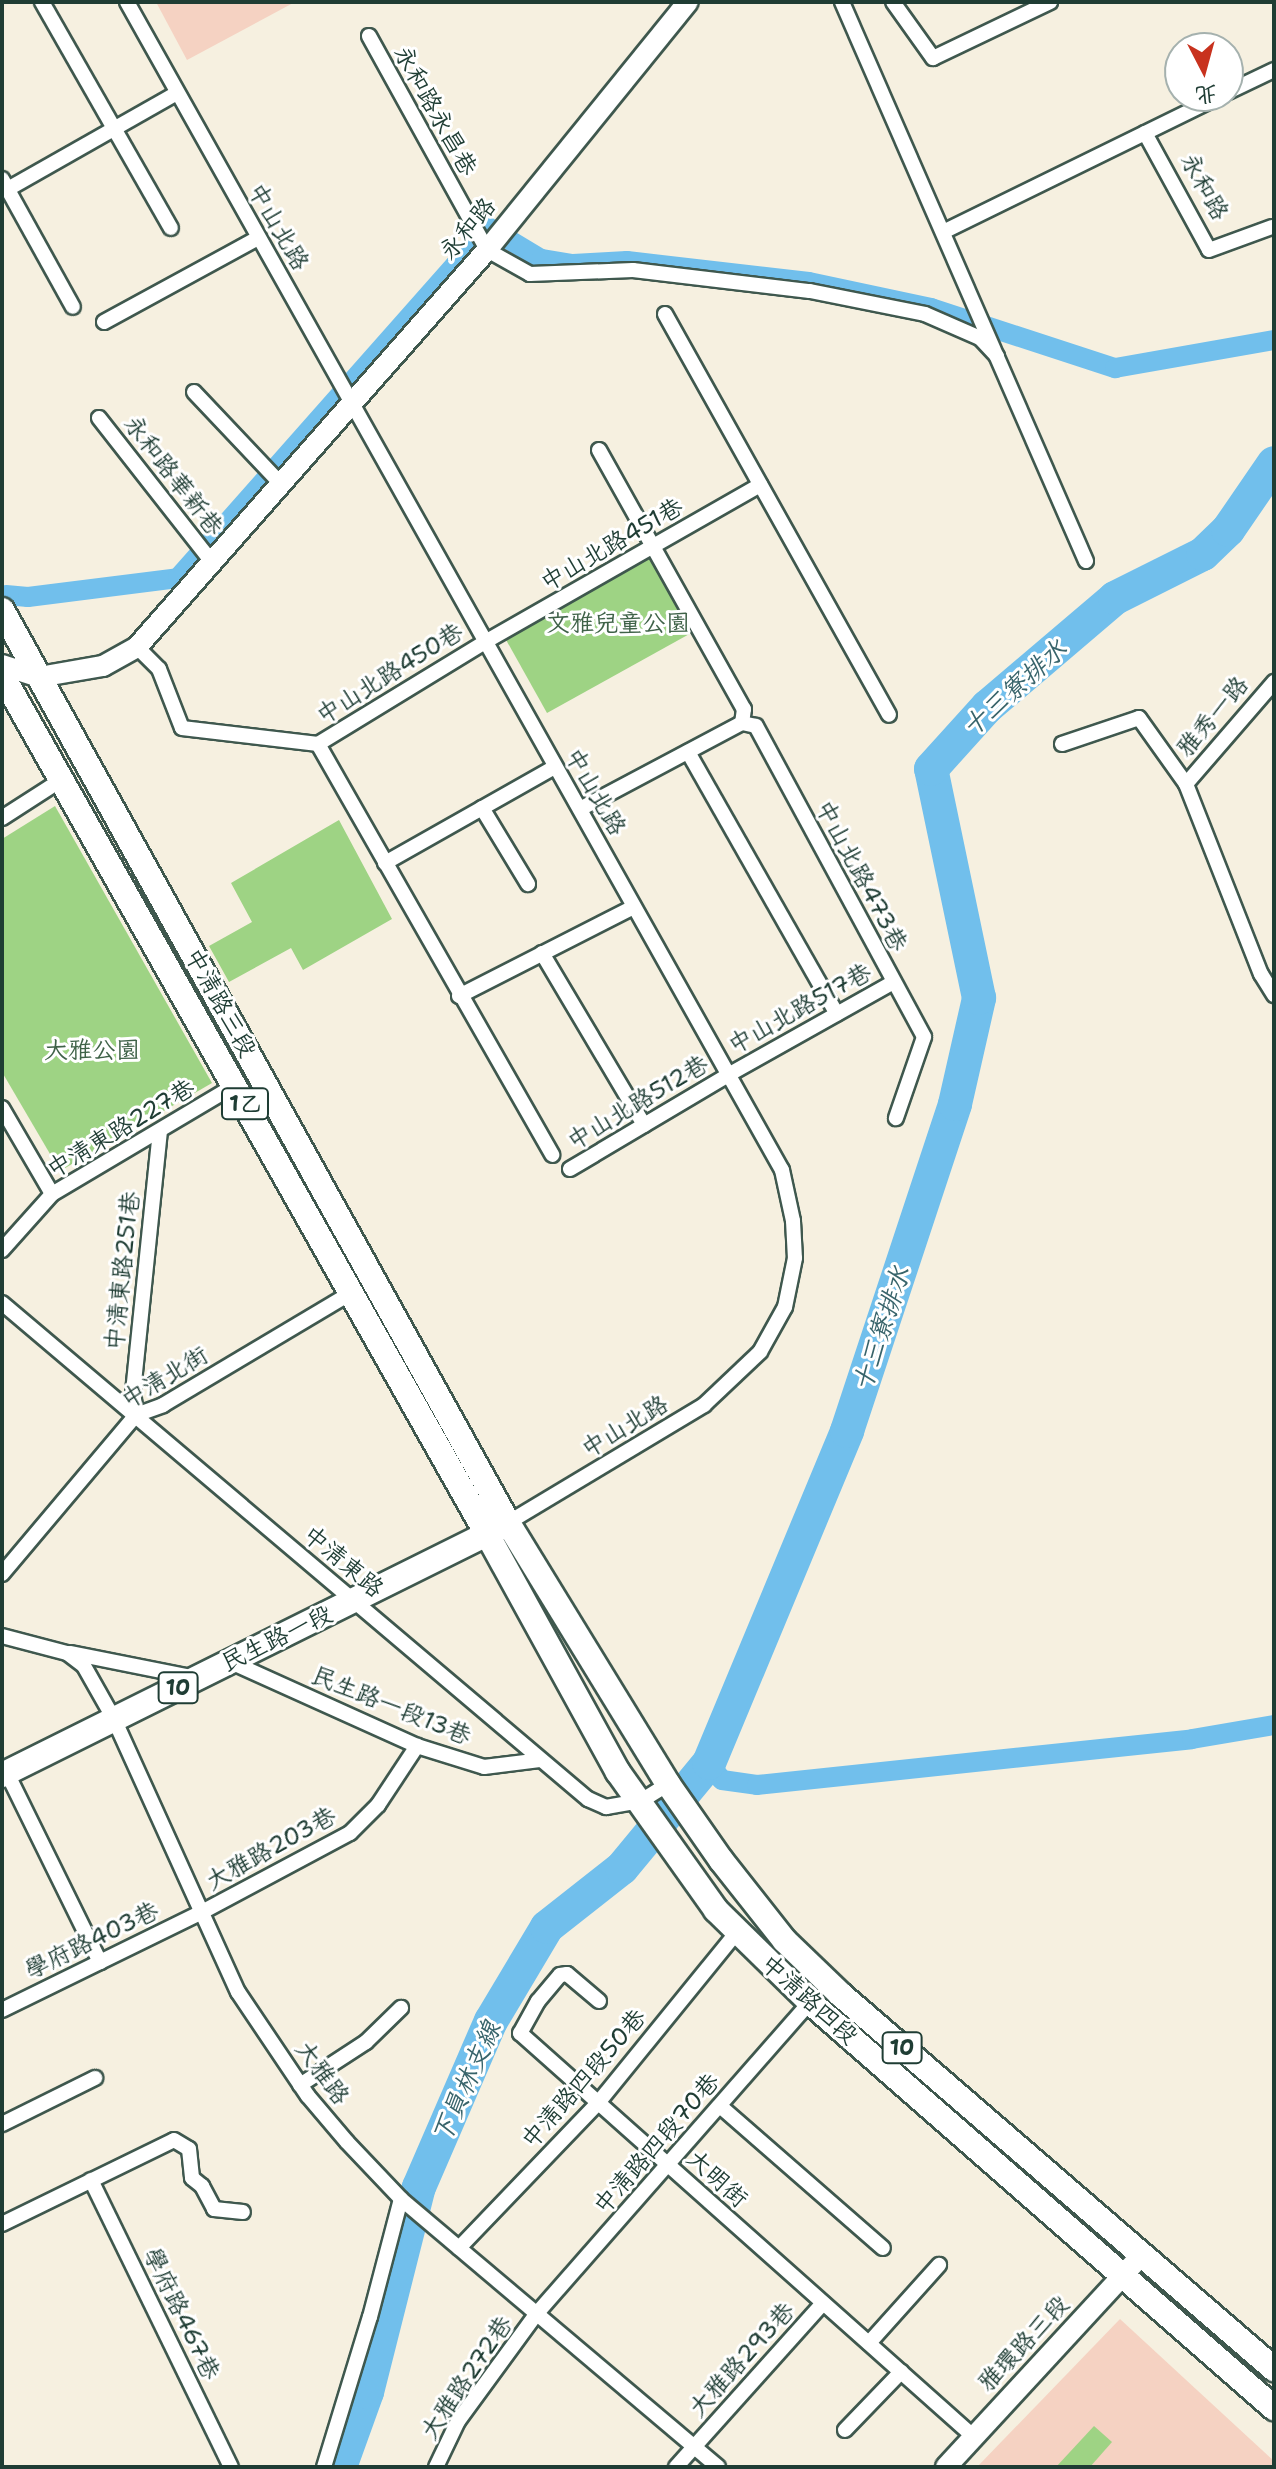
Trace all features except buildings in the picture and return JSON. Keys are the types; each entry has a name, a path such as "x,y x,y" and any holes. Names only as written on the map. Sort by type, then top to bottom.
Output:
{"main road":[{"name":"永和路","path":"2,665 39,677 103,666 137,647 487,249 688,2"},
{"name":"中清路三段","path":"2,610 498,1528"},
{"name":"中清路三段","path":"2,675 351,1293 498,1528"},
{"name":"民生路一段","path":"4,1774 498,1528"},
{"name":"中清路四段","path":"498,1528 671,1788 731,1872 794,1950 1274,2369"},
{"name":"中清路四段","path":"498,1528 618,1772 736,1933 810,2002 1274,2408"},
{"name":"雅環路三段","path":"946,2467 1141,2256"}],"street":[{"path":"42,2 171,228"},
{"name":"中山北路","path":"127,2 782,1170 793,1221 795,1258 785,1307 760,1352 704,1405 498,1528"},
{"path":"842,2 1086,561"},
{"path":"893,2 933,58 1050,2"},
{"name":"永和路永昌巷","path":"369,36 487,249"},
{"path":"1244,84 1274,70"},
{"path":"73,307 5,184 177,93"},
{"path":"943,232 1188,112"},
{"name":"永和路","path":"1145,133 1209,250 1272,227"},
{"path":"104,322 258,238"},
{"path":"487,249 530,274 633,270 810,291 925,314 980,338 997,356"},
{"path":"665,314 889,715"},
{"path":"194,392 280,483"},
{"name":"永和路華新巷","path":"99,418 212,561"},
{"path":"580,809 742,723 744,709 599,450"},
{"name":"中山北路451巷","path":"485,642 760,485"},
{"name":"中山北路450巷","path":"318,744 485,642"},
{"path":"137,647 159,669 182,728 318,744 552,1155"},
{"name":"雅秀一路","path":"1186,784 1274,682"},
{"name":"雅秀一路","path":"1062,744 1139,718 1186,784 1261,974 1274,995"},
{"name":"中山北路473巷","path":"742,723 756,726 924,1037 896,1118"},
{"path":"688,752 837,1014"},
{"path":"385,863 555,767"},
{"path":"2,818 61,780"},
{"path":"482,808 528,884"},
{"path":"459,996 634,907"},
{"path":"542,953 644,1125"},
{"name":"中山北路517巷","path":"728,1075 894,982"},
{"name":"中山北路512巷","path":"570,1169 728,1075"},
{"name":"中清東路227巷","path":"2,1250 52,1194 234,1086"},
{"path":"2,1108 52,1194"},
{"name":"中清東路251巷","path":"136,1415 133,1392 160,1131"},
{"name":"中清北街","path":"2,1574 136,1415 163,1405 351,1293"},
{"name":"中清東路","path":"2,1303 588,1799 606,1807 645,1806 671,1788"},
{"path":"2,1636 67,1653 196,1678"},
{"name":"大雅路","path":"67,1653 84,1666 114,1719 238,1992 300,2085 347,2142 401,2199 718,2467"},
{"name":"民生路一段13巷","path":"231,1662 417,1746 484,1767 540,1760"},
{"name":"大雅路203巷","path":"202,1912 350,1833 378,1805 417,1746"},
{"path":"4,1774 100,1962"},
{"name":"學府路403巷","path":"2,2010 202,1912"},
{"name":"中清路四段50巷","path":"459,2248 598,2103 736,1933"},
{"name":"大明街","path":"599,2001 567,1974 560,1975 538,2001 520,2033 974,2437"},
{"name":"中清路四段70巷","path":"537,2313 810,2002"},
{"path":"300,2085 366,2042 401,2008"},
{"path":"2,2124 95,2078"},
{"path":"720,2106 883,2248"},
{"path":"2,2224 174,2140 189,2149 192,2178 202,2186 214,2209 243,2212"},
{"name":"學府路467巷","path":"91,2180 231,2467"},
{"path":"324,2467 370,2317 401,2199"},
{"path":"869,2343 939,2265"},
{"name":"大雅路293巷","path":"676,2467 823,2303"},
{"name":"大雅路272巷","path":"436,2467 458,2421 537,2313"},
{"path":"845,2430 901,2372"}],"shaded area":[{"path":"156,2 295,2 187,60"},
{"path":"1120,2319 1274,2461 1274,2467 977,2467"}],"green space":[{"name":"文雅兒童公園","path":"651,556 693,632 547,713 505,638"},
{"name":"大雅公園","path":"55,806 212,1083 60,1171 2,1072 2,839"},
{"path":"339,820 392,919 303,970 291,948 229,982 209,946 252,922 231,883"},
{"path":"1094,2426 1112,2442 1090,2467 1056,2467"}],"waterway":[{"path":"6,595 28,597 178,578 488,227 541,259 573,264 627,261 809,282 931,308 1115,368 1274,340"},
{"name":"十三寮排水","path":"340,2467 367,2392 419,2187 491,2021 547,1927 622,1868 709,1763 847,1431 955,1104 979,998 931,769 987,707 1115,598 1203,554 1228,530 1274,463"},
{"name":"十三寮排水","path":"709,1763 722,1780 757,1785 1192,1739 1274,1725"}],"water label":[{"name":"下員林支線","path":"466,2082"}]}
